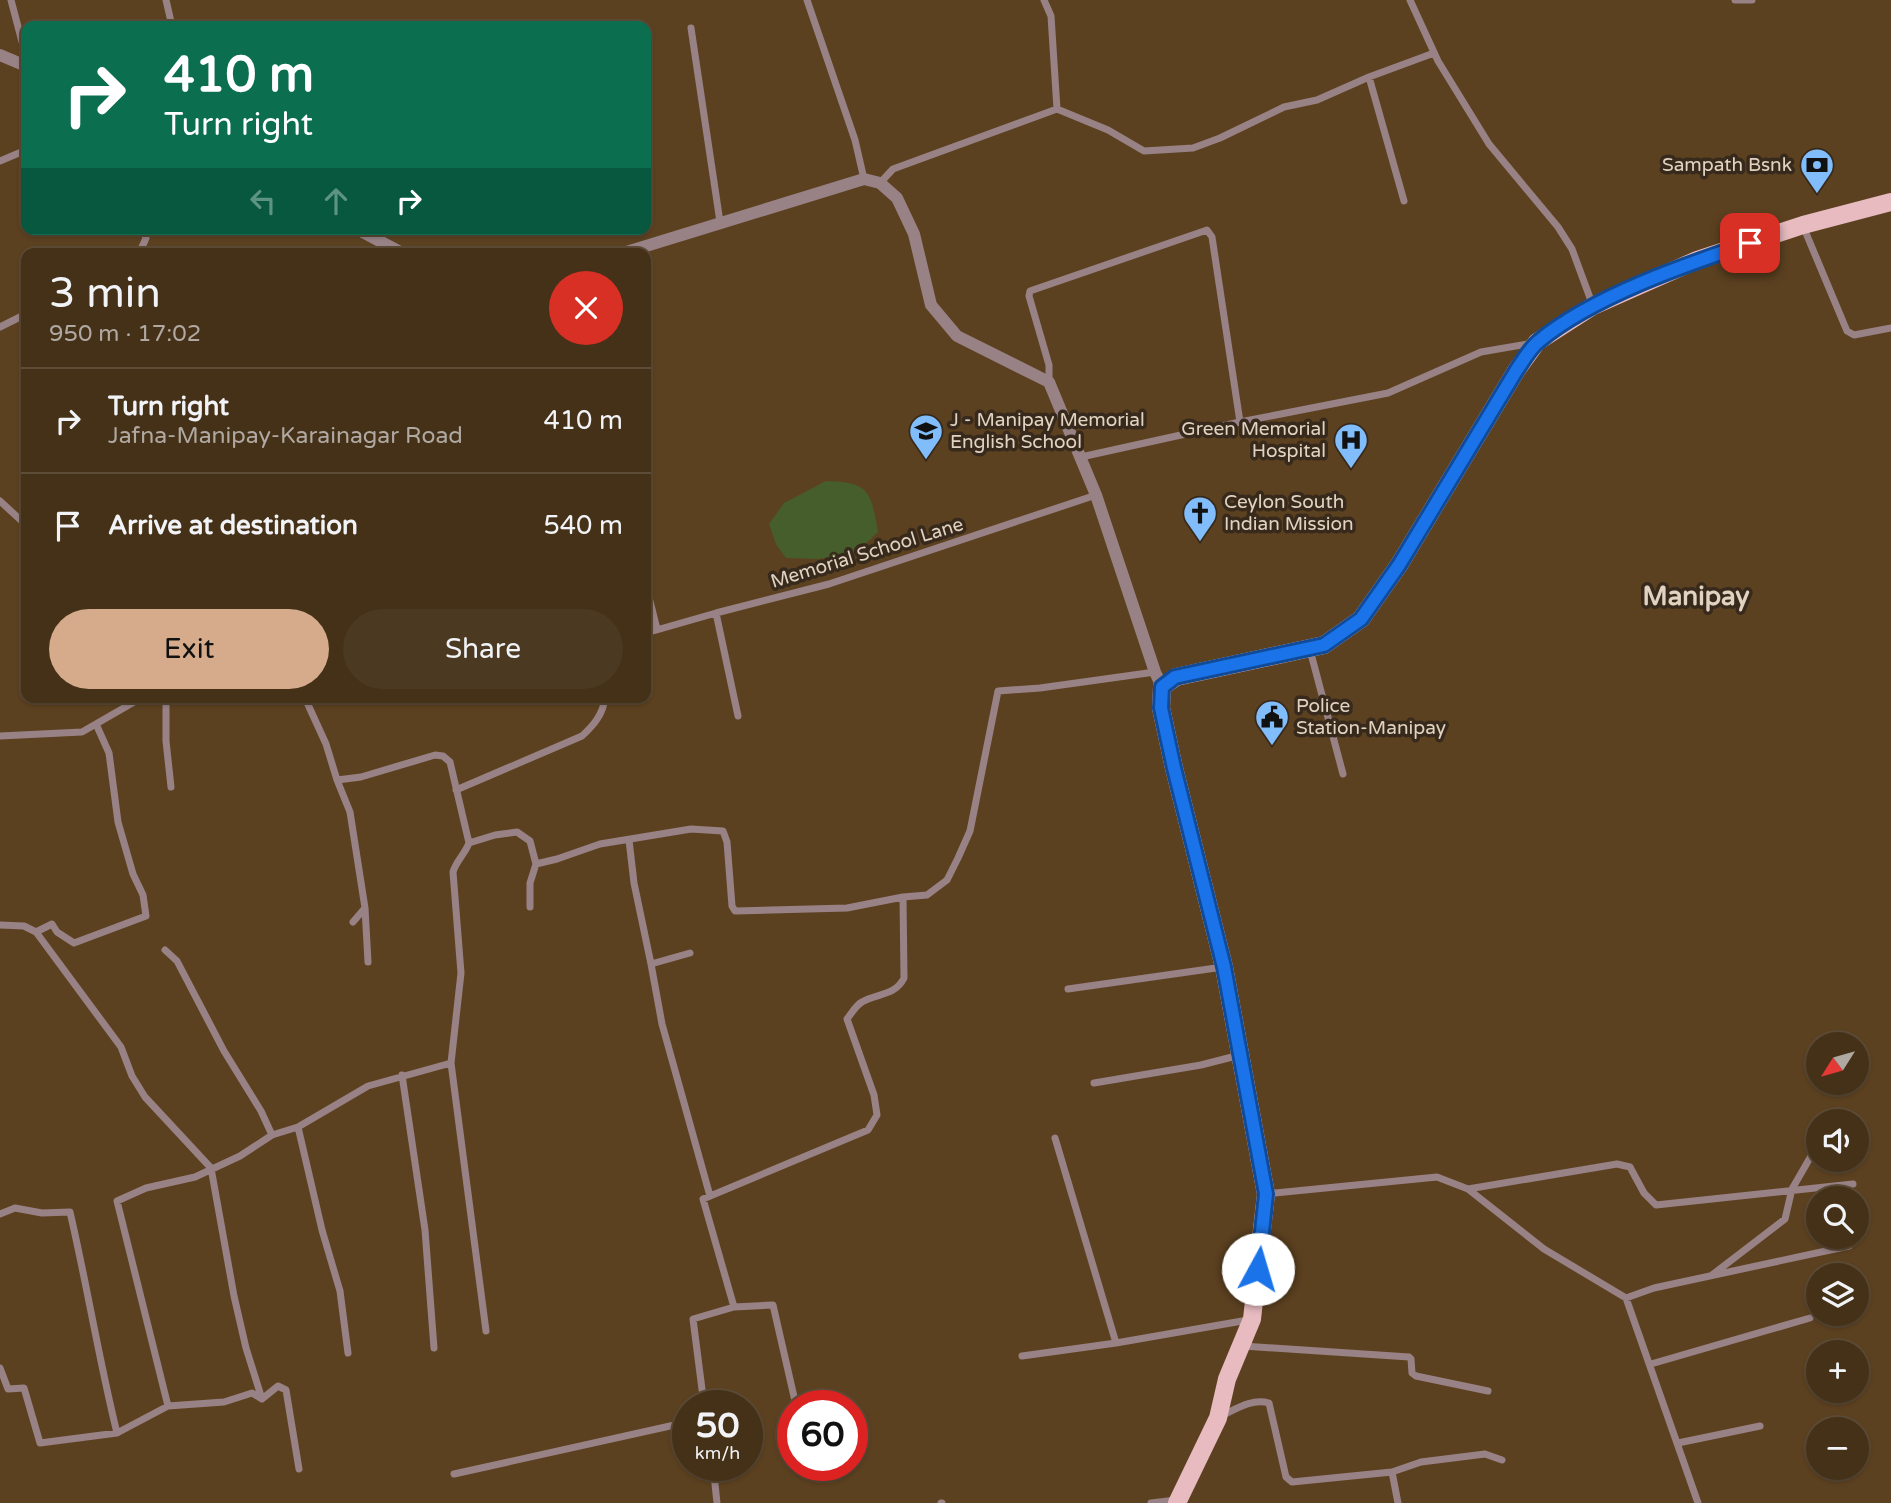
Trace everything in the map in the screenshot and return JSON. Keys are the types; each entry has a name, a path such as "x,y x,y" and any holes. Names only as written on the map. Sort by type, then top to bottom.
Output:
{"main road":[{"path":"1177,1502 1217,1418 1227,1379 1252,1319 1266,1194 1224,967 1174,768 1158,680 1324,645 1361,619 1399,565 1516,371 1537,342 1592,306 1697,260 1803,225 1891,202"}],"street":[{"path":"10,0 21,39"},
{"path":"166,0 171,21"},
{"path":"807,0 855,141 864,179"},
{"path":"1044,0 1051,16 1057,109"},
{"path":"1410,0 1434,52 1489,144 1558,227 1572,249 1592,306"},
{"path":"1735,0 1752,0"},
{"path":"691,28 720,222"},
{"path":"880,183 893,169 1057,109 1108,130 1144,151 1193,148 1284,107 1317,100 1434,52"},
{"path":"0,55 21,64"},
{"path":"1369,77 1404,201"},
{"path":"0,161 21,152"},
{"path":"639,248 864,179 880,183 897,198 914,234 931,305 957,336 1049,382"},
{"path":"1803,225 1847,331 1854,335 1891,328"},
{"path":"536,864 600,844 691,829 723,831 727,842 732,906 735,911 847,908 927,895 947,880 970,831 998,691 1158,680 1096,495 1049,382 1049,365 1029,296 1030,291 1207,230 1212,237 1240,422"},
{"path":"368,235 393,248"},
{"path":"0,327 21,316"},
{"path":"1081,457 1388,393 1481,352 1537,342"},
{"name":"Memorial School Lane","path":"651,631 829,584 1096,495"},
{"path":"0,501 21,520"},
{"path":"651,605 657,629"},
{"path":"716,613 737,716"},
{"path":"1310,649 1343,774"},
{"path":"0,736 82,732 132,703"},
{"path":"166,703 166,741 171,787"},
{"path":"307,703 326,744 350,812 365,908 368,962"},
{"path":"456,790 582,736 594,725 604,703"},
{"path":"36,932 52,924 57,932 74,943 146,916 143,895 132,874 118,822 109,753 96,724"},
{"path":"337,780 361,778 435,755 443,756 450,762 469,843 465,855 458,860 453,872 461,973 451,1063 486,1331"},
{"path":"469,843 517,832 530,841 536,864 530,883 530,907"},
{"path":"629,840 634,883 662,1024 710,1196"},
{"path":"733,1307 703,1199 868,1130 877,1115 874,1094 847,1019 861,1002 884,996 900,986 904,978 903,897"},
{"path":"353,922 365,908"},
{"path":"0,925 24,926 36,932 121,1046 132,1076 145,1097 211,1168 240,1322 262,1399"},
{"path":"165,950 177,961 272,1135"},
{"path":"651,964 690,953"},
{"path":"1069,989 1224,967"},
{"path":"1094,1083 1201,1065 1241,1055"},
{"path":"168,1406 117,1201 146,1188 195,1177 240,1156 272,1135 298,1127 368,1086 451,1063"},
{"path":"402,1075 425,1230 434,1348"},
{"path":"298,1127 322,1230 340,1291 348,1353"},
{"path":"1055,1139 1116,1343"},
{"path":"1468,1189 1617,1164 1630,1167 1644,1193 1656,1205 1853,1184"},
{"path":"1709,1277 1785,1219 1792,1189 1806,1165"},
{"path":"1266,1194 1437,1177 1468,1189 1544,1249 1626,1298 1698,1503"},
{"path":"0,1214 15,1208 42,1213 70,1212 90,1297 101,1369 117,1433"},
{"path":"1626,1298 1654,1287 1835,1249"},
{"path":"702,1390 693,1319 733,1307 773,1305 792,1390"},
{"path":"1022,1356 1252,1319"},
{"path":"1651,1364 1806,1319"},
{"path":"1241,1346 1409,1357 1412,1373 1416,1376 1488,1391"},
{"path":"0,1368 8,1389 24,1388 40,1443 117,1433 168,1406 224,1402 252,1392 262,1399"},
{"path":"262,1399 278,1387 286,1390 299,1469"},
{"path":"1217,1418 1249,1403 1269,1402 1286,1477 1292,1482 1392,1472 1421,1462 1485,1454 1502,1460"},
{"path":"454,1474 672,1426"},
{"path":"1678,1443 1760,1426"},
{"path":"1392,1472 1398,1503"},
{"path":"715,1481 717,1503"},
{"path":"1151,1503 1177,1502"}],"green space":[{"path":"826,481 852,484 866,492 873,507 878,532 857,552 819,559 786,558 776,544 769,524 784,503"}],"place":[{"name":"Sampath Bsnk","path":"1817,195"},
{"name":"J - Manipay Memorial English School","path":"926,461"},
{"name":"Green Memorial Hospital","path":"1351,470"},
{"name":"Ceylon South Indian Mission","path":"1200,543"},
{"name":"Police Station-Manipay","path":"1272,747"}],"district":[{"name":"Manipay","path":"1696,596"}],"route":[{"path":"1258,1269 1266,1194 1224,967 1161,708 1162,687 1175,677 1324,645 1361,619 1399,565 1516,371 1537,342 1592,306 1697,260 1750,243"}]}
